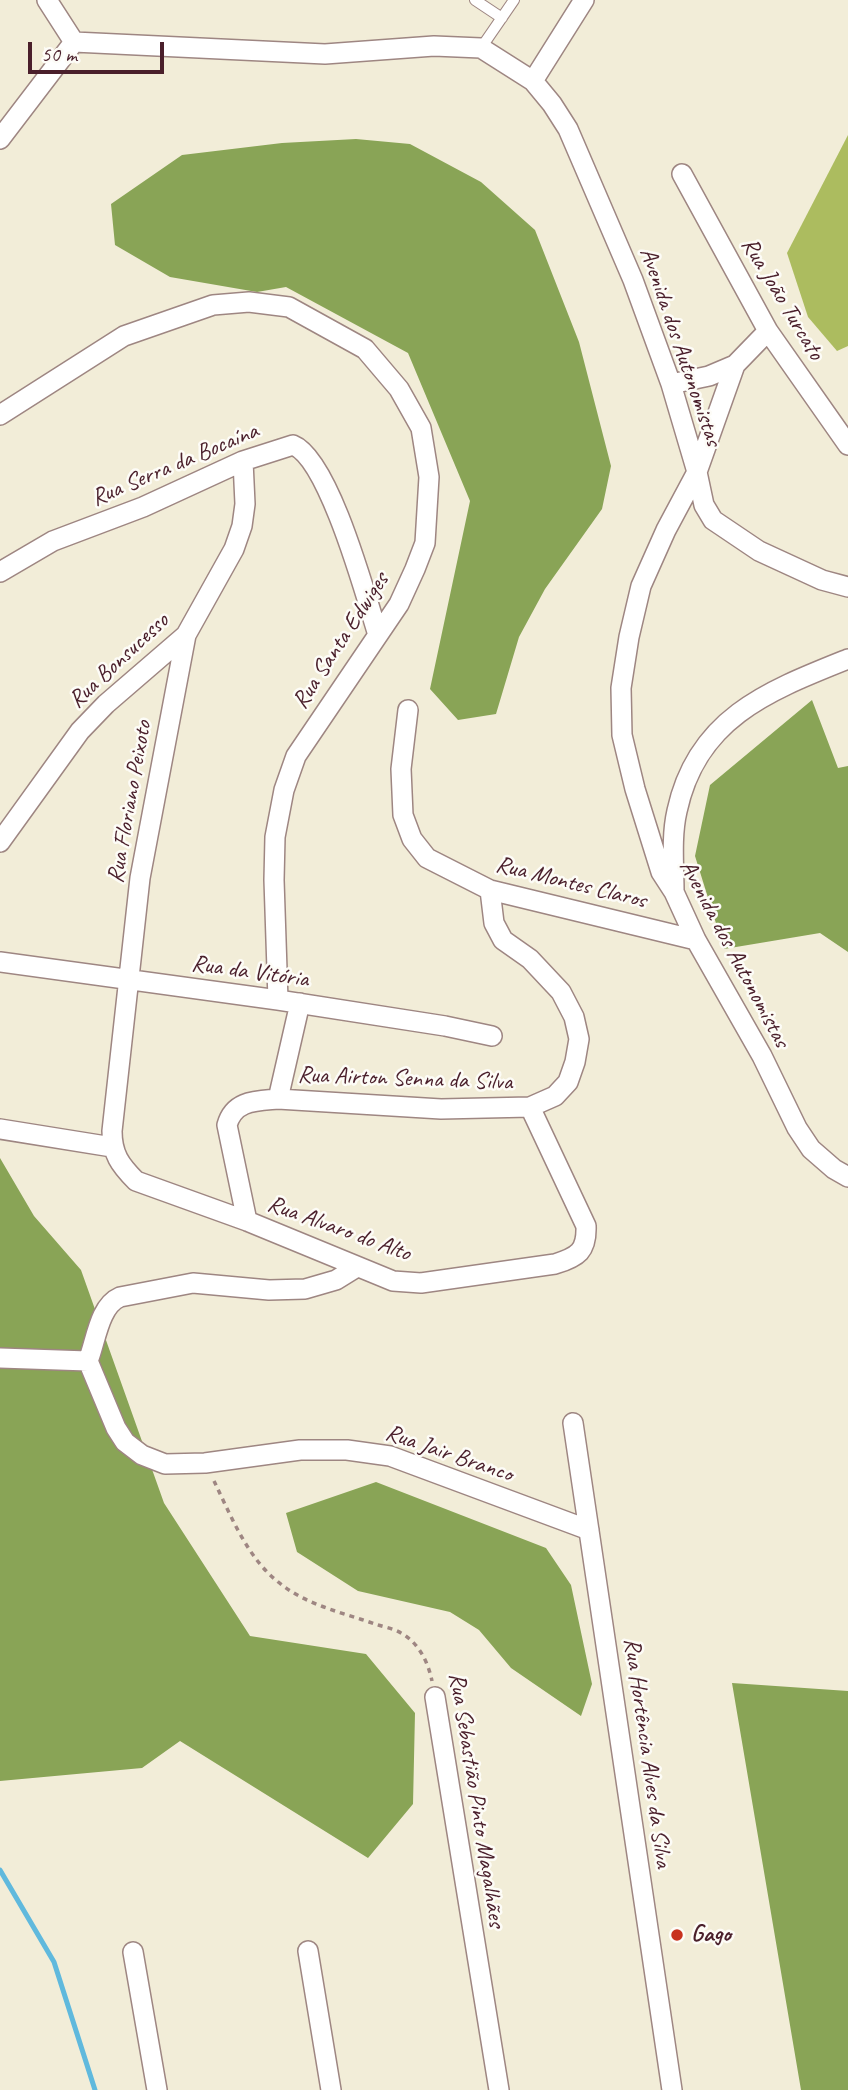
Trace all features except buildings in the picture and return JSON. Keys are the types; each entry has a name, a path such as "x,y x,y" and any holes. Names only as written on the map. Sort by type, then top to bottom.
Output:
{"street":[{"path":"0,139 74,42 47,0"},
{"path":"533,81 584,0"},
{"name":"Avenida dos Autonomistas","path":"74,42 325,54 434,46 481,48 533,81 552,104 568,129 633,280 671,384 697,472 666,530 641,586 629,637 621,688 622,734 635,789 661,872 762,1056 797,1128 810,1149 834,1170 848,1177"},
{"name":"Rua João Turcato","path":"682,174 768,331 848,445"},
{"name":"Rua Santa Edwiges","path":"0,415 124,336 213,305 249,302 289,307 365,349 399,388 421,428 429,477 425,543 398,604 302,746 284,790 274,848 278,1000"},
{"path":"671,384 709,376 735,365 768,331"},
{"path":"735,365 697,472 704,505 713,520 758,551 822,580 848,587"},
{"name":"Rua Serra da Bocaína","path":"0,572 53,541 143,506 243,461 293,445 303,451 321,478 349,546 378,635"},
{"name":"Rua Bonsucesso","path":"0,842 80,731 106,704 186,635 233,549 242,526 245,504 243,461"},
{"name":"Rua Floriano Peixoto","path":"128,979 140,878 186,635"},
{"path":"674,892 676,815 684,781 699,754 716,733 749,706 779,687 848,659"},
{"name":"Rua Montes Claros","path":"408,710 401,769 403,815 412,839 428,858 490,890 696,940"},
{"path":"490,890 494,923 503,940 530,959 561,992 574,1017 579,1039 568,1082 555,1096 530,1107"},
{"name":"Rua da Vitória","path":"0,962 300,1003 492,1036"},
{"path":"0,1129 112,1147 128,979"},
{"path":"247,1221 231,1151 227,1125 229,1116 246,1102 278,1099 300,1003"},
{"name":"Rua Airton Senna da Silva","path":"278,1099 441,1109 530,1107"},
{"name":"Rua Alvaro do Alto","path":"112,1147 122,1168 136,1181 247,1221 393,1281 421,1283 555,1264 567,1261 582,1251 586,1226 530,1107"},
{"path":"0,1358 88,1361 108,1304 120,1297 193,1283 269,1290 305,1289 336,1280 357,1267"},
{"name":"Rua Jair Branco","path":"88,1361 116,1428 125,1442 142,1455 165,1464 205,1463 300,1450 347,1450 390,1456 589,1530"},
{"name":"Rua Hortência Alves da Silva","path":"573,1423 672,2090"},
{"name":"Rua Sebastião Pinto Magalhães","path":"435,1697 499,2090"},
{"path":"308,1951 331,2090"},
{"path":"133,1952 157,2090"}],"lane":[{"path":"474,0 502,18"},
{"path":"481,48 514,0"}],"path":[{"name":"Rua Sebastião Pinto Magalhães","path":"205,1463 232,1518 258,1561 275,1580 301,1599 401,1633 415,1645 428,1664 435,1697"}],"green space":[{"path":"848,135 848,346 837,351 808,317 787,253"},
{"path":"356,139 410,144 481,182 535,230 579,342 611,466 602,509 545,589 519,637 496,714 458,720 430,689 470,501 408,353 286,287 257,292 170,277 115,245 111,204 182,155 282,143"},
{"path":"812,700 838,768 848,766 848,952 820,933 724,949 695,856 710,785"},
{"path":"0,1158 34,1216 81,1270 164,1503 250,1636 366,1654 415,1713 413,1804 368,1858 180,1741 142,1768 0,1781"},
{"path":"376,1482 546,1548 571,1585 592,1684 581,1716 511,1668 479,1630 450,1612 358,1591 297,1552 286,1513"},
{"path":"732,1683 848,1691 848,2090 801,2090"}],"waterway":[{"path":"0,1870 54,1962 95,2090"}],"place":[{"name":"Gago","path":"677,1935"}]}
